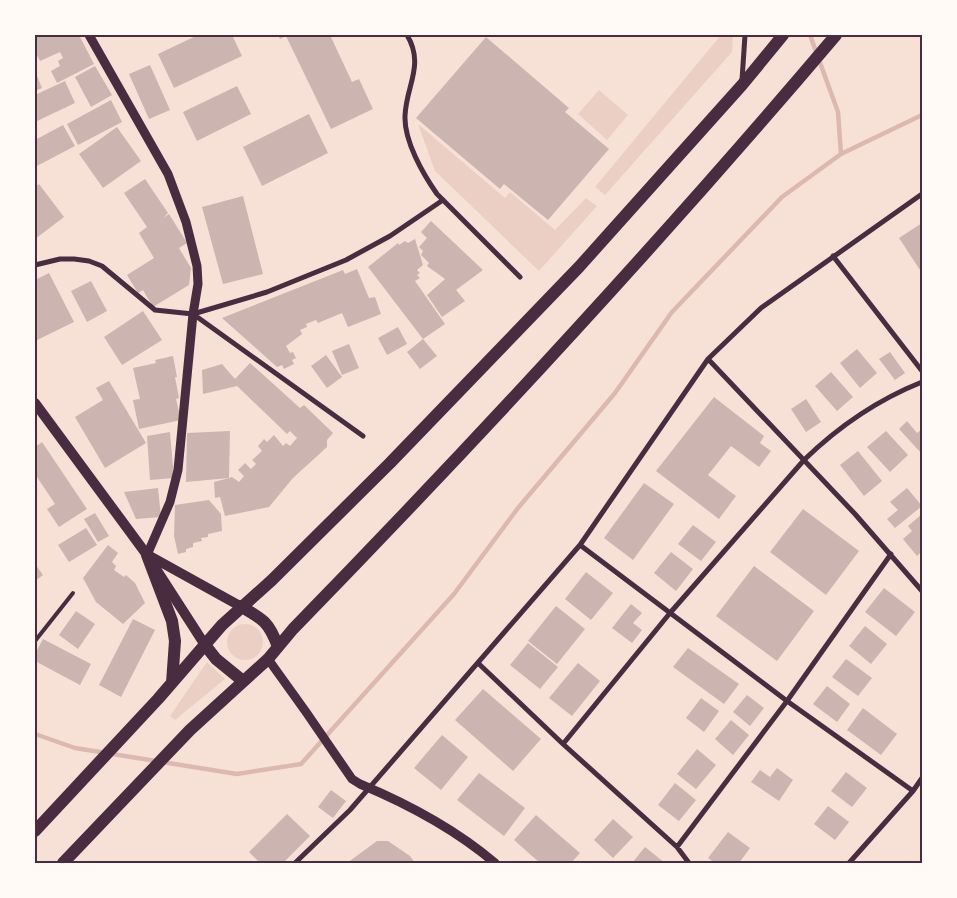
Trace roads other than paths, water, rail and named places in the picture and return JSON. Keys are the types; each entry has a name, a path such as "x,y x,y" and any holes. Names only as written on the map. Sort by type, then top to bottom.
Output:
{"highway":[{"path":"35,831 158,699 240,606 272,580 356,497 511,339 592,253 742,85 783,35"},
{"path":"63,863 190,730 268,659 293,629 476,437 642,257 790,90 836,35"},
{"path":"147,555 172,621 175,641 172,683"},
{"path":"240,606 258,616 269,626 278,647"},
{"path":"205,645 216,659 243,681"}],"main road":[{"path":"35,403 147,555 205,645"},
{"path":"147,555 240,606"}],"street":[{"path":"89,35 168,174 180,201 198,266 198,284 193,314 178,470 170,502 147,555"},
{"path":"407,35 413,46 416,59 405,117 406,131 414,153 436,194 520,276"},
{"path":"742,85 745,35"},
{"path":"295,863 350,810 580,545 708,360 761,308 922,194"},
{"path":"35,265 60,259 88,261 102,266 155,310 193,314 267,292 346,260 390,236 443,200"},
{"path":"833,256 922,371"},
{"path":"193,314 363,436"},
{"path":"708,360 856,514 922,591"},
{"path":"563,744 670,613 804,460 828,438 862,413 883,400 922,382"},
{"path":"580,545 787,701 913,790"},
{"path":"677,847 787,701 891,554"},
{"path":"268,659 352,779 420,812 472,843 495,863"},
{"path":"478,663 563,744 677,847 689,863"},
{"path":"849,863 922,778"}],"lane":[{"path":"35,641 73,593"}],"waterway":[{"path":"810,35 838,112 841,154"},
{"path":"35,734 75,748 237,774 301,764 454,594 518,508 615,393 672,312 782,197 841,154 922,115"}]}
